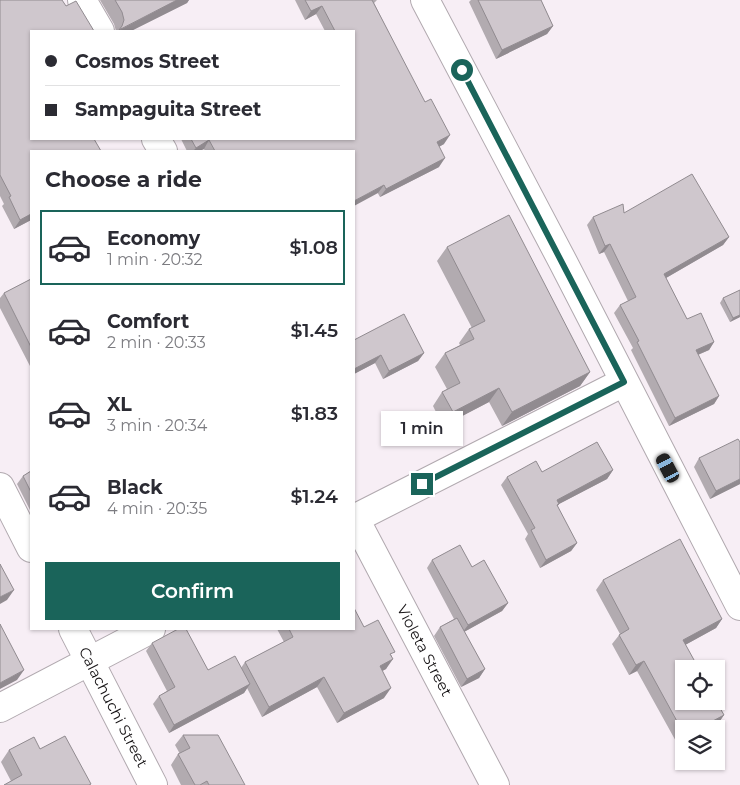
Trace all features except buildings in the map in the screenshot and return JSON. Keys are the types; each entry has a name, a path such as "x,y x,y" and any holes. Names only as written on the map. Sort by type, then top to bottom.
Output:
{"street":[{"path":"82,0 99,30"},
{"path":"425,0 563,262 740,606"},
{"path":"355,517 624,382"},
{"path":"0,487 30,546"},
{"name":"Violeta Street","path":"355,520 495,785"},
{"name":"Calachuchi Street","path":"74,630 153,785"},
{"path":"0,708 148,630"}],"route":[{"path":"422,484 624,382 462,70"}]}
